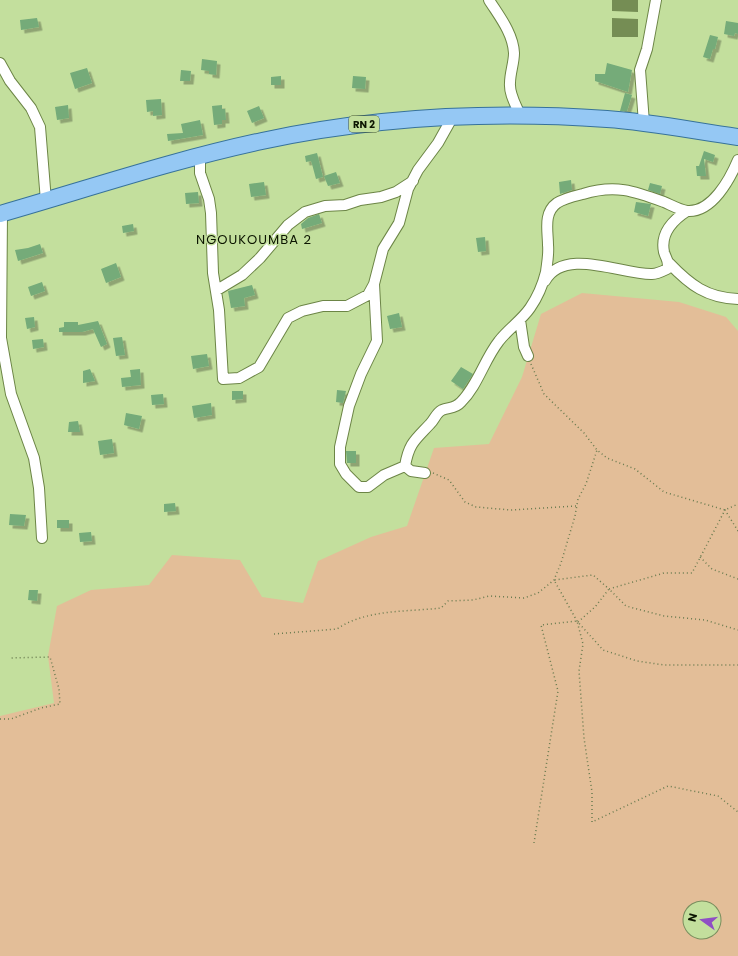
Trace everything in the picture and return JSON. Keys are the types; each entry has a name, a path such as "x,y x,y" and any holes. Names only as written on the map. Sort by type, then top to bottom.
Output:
{"main road":[{"name":"RN 2","path":"1,213 200,156 262,141 362,124 520,115 609,119 738,137"}],"street":[{"path":"489,0 505,25 514,52 510,84 511,94 520,115"},
{"path":"644,123 640,70 647,49 656,0"},
{"path":"0,62 10,81 31,108 40,127 46,201"},
{"path":"200,156 200,173 209,199 211,213 212,260 217,290 223,379 239,378 258,367 288,318 302,311 323,306 347,306 368,295 374,284 383,249 399,223 408,189 418,170 438,144 452,118"},
{"path":"738,160 729,180 719,194 698,209 687,211 675,219 666,231 663,241 664,251 669,263 681,276 704,293 725,298 738,299"},
{"path":"217,290 242,274 256,262 288,225 305,212 325,206 345,206 360,200 382,197 396,192 413,181"},
{"path":"541,288 548,260 547,222 550,212 557,203 594,190 616,188 634,191 687,211"},
{"path":"1,213 1,338 11,394 34,458 39,488 42,538"},
{"path":"405,466 407,452 412,441 431,423 437,414 443,410 454,408 461,402 474,385 499,341 530,308 549,273 564,266 585,264 653,274 667,269 669,263"},
{"path":"374,284 377,341 361,374 349,406 341,435 340,464 346,474 359,487 368,487 384,475 405,466"},
{"path":"520,320 524,347 528,356"},
{"path":"405,466 411,471 425,473"}],"path":[{"path":"528,356 544,394 584,433 597,450 607,458 635,469 664,492 725,510 738,531"},
{"path":"274,634 337,629 345,623 366,615 441,608 448,601 473,600 489,596 524,598 538,593 554,580 561,563 578,499 586,484 597,450"},
{"path":"425,473 434,474 449,480 464,502 476,507 511,510 577,506"},
{"path":"534,843 558,691 541,625 577,622 595,607 609,589 664,573 692,573 725,510 738,504"},
{"path":"700,557 712,569 738,578"},
{"path":"554,580 593,575 626,606 664,616 705,620 738,630"},
{"path":"554,580 577,622 583,644 579,671 584,738 592,792 592,822 668,786 718,796 738,812"},
{"path":"577,622 603,650 638,661 664,666 738,665"},
{"path":"0,719 11,719 41,708 60,704 59,689 50,657 9,658"}],"shaded area":[{"path":"612,0 638,0 638,12 612,11"},
{"path":"612,18 638,19 638,37 612,37"},
{"path":"582,293 679,302 726,317 738,331 738,956 0,956 0,716 54,703 48,656 57,606 91,590 149,585 172,555 240,560 262,597 303,603 318,561 371,537 407,526 434,448 489,444 522,377 541,314"}],"building":[{"path":"37,18 39,27 21,30 20,20"},
{"path":"726,21 738,23 738,34 735,33 734,36 724,34"},
{"path":"710,35 718,37 715,49 713,49 710,59 703,57"},
{"path":"202,59 217,61 216,75 209,74 209,71 201,70"},
{"path":"607,63 632,70 628,92 595,81 595,74 605,74"},
{"path":"87,68 92,83 75,89 70,73"},
{"path":"181,70 191,71 190,81 180,81"},
{"path":"281,76 281,85 271,85 271,77"},
{"path":"353,76 366,77 365,89 352,88"},
{"path":"625,93 632,95 627,111 620,111"},
{"path":"161,99 162,115 153,116 153,111 147,112 146,100"},
{"path":"68,105 69,118 57,120 55,107"},
{"path":"222,105 222,109 225,109 226,120 222,120 222,124 214,125 212,106"},
{"path":"259,106 264,118 252,123 247,111"},
{"path":"200,120 203,135 168,141 167,134 183,133 181,124"},
{"path":"704,151 715,155 713,162 704,159 706,176 697,176 696,166 699,166"},
{"path":"317,153 323,177 316,179 311,161 306,162 305,156"},
{"path":"336,172 340,183 328,186 324,176"},
{"path":"571,180 572,190 560,194 559,182"},
{"path":"264,182 266,195 251,197 249,184"},
{"path":"650,183 662,186 660,194 648,190"},
{"path":"198,192 199,203 186,204 185,193"},
{"path":"636,202 651,204 648,216 634,212"},
{"path":"319,214 322,223 302,229 301,224 308,218"},
{"path":"133,224 134,231 123,233 122,226"},
{"path":"485,237 486,251 478,252 476,238"},
{"path":"40,244 43,253 18,261 15,250"},
{"path":"116,263 121,277 106,283 101,269"},
{"path":"42,282 45,291 31,296 28,287"},
{"path":"252,285 255,295 244,298 245,306 231,308 228,291"},
{"path":"399,313 402,327 390,329 387,316"},
{"path":"34,317 35,327 27,329 25,318"},
{"path":"98,321 107,344 101,347 93,329 82,332 59,332 59,328 64,327 64,322 78,322 78,325"},
{"path":"122,337 125,355 116,356 113,338"},
{"path":"43,339 44,347 33,349 32,340"},
{"path":"207,354 209,366 193,369 191,356"},
{"path":"461,367 473,374 463,389 451,381"},
{"path":"90,369 95,381 83,383 83,371"},
{"path":"140,369 141,385 122,387 121,378 131,377 130,370"},
{"path":"337,390 346,391 343,403 336,402"},
{"path":"232,391 243,391 243,399 232,400"},
{"path":"163,394 164,404 152,405 151,395"},
{"path":"211,403 212,415 194,418 192,406"},
{"path":"126,413 142,416 139,429 124,425"},
{"path":"78,421 80,432 68,432 69,422"},
{"path":"112,439 114,453 100,455 98,441"},
{"path":"346,451 356,451 356,463 347,463"},
{"path":"175,503 176,511 164,512 164,504"},
{"path":"10,514 26,515 24,526 9,525"},
{"path":"57,520 69,520 69,528 57,528"},
{"path":"91,532 92,541 80,542 79,533"},
{"path":"29,590 38,590 37,601 28,600"}],"district":[{"name":"NGOUKOUMBA 2","path":"254,239"}]}
